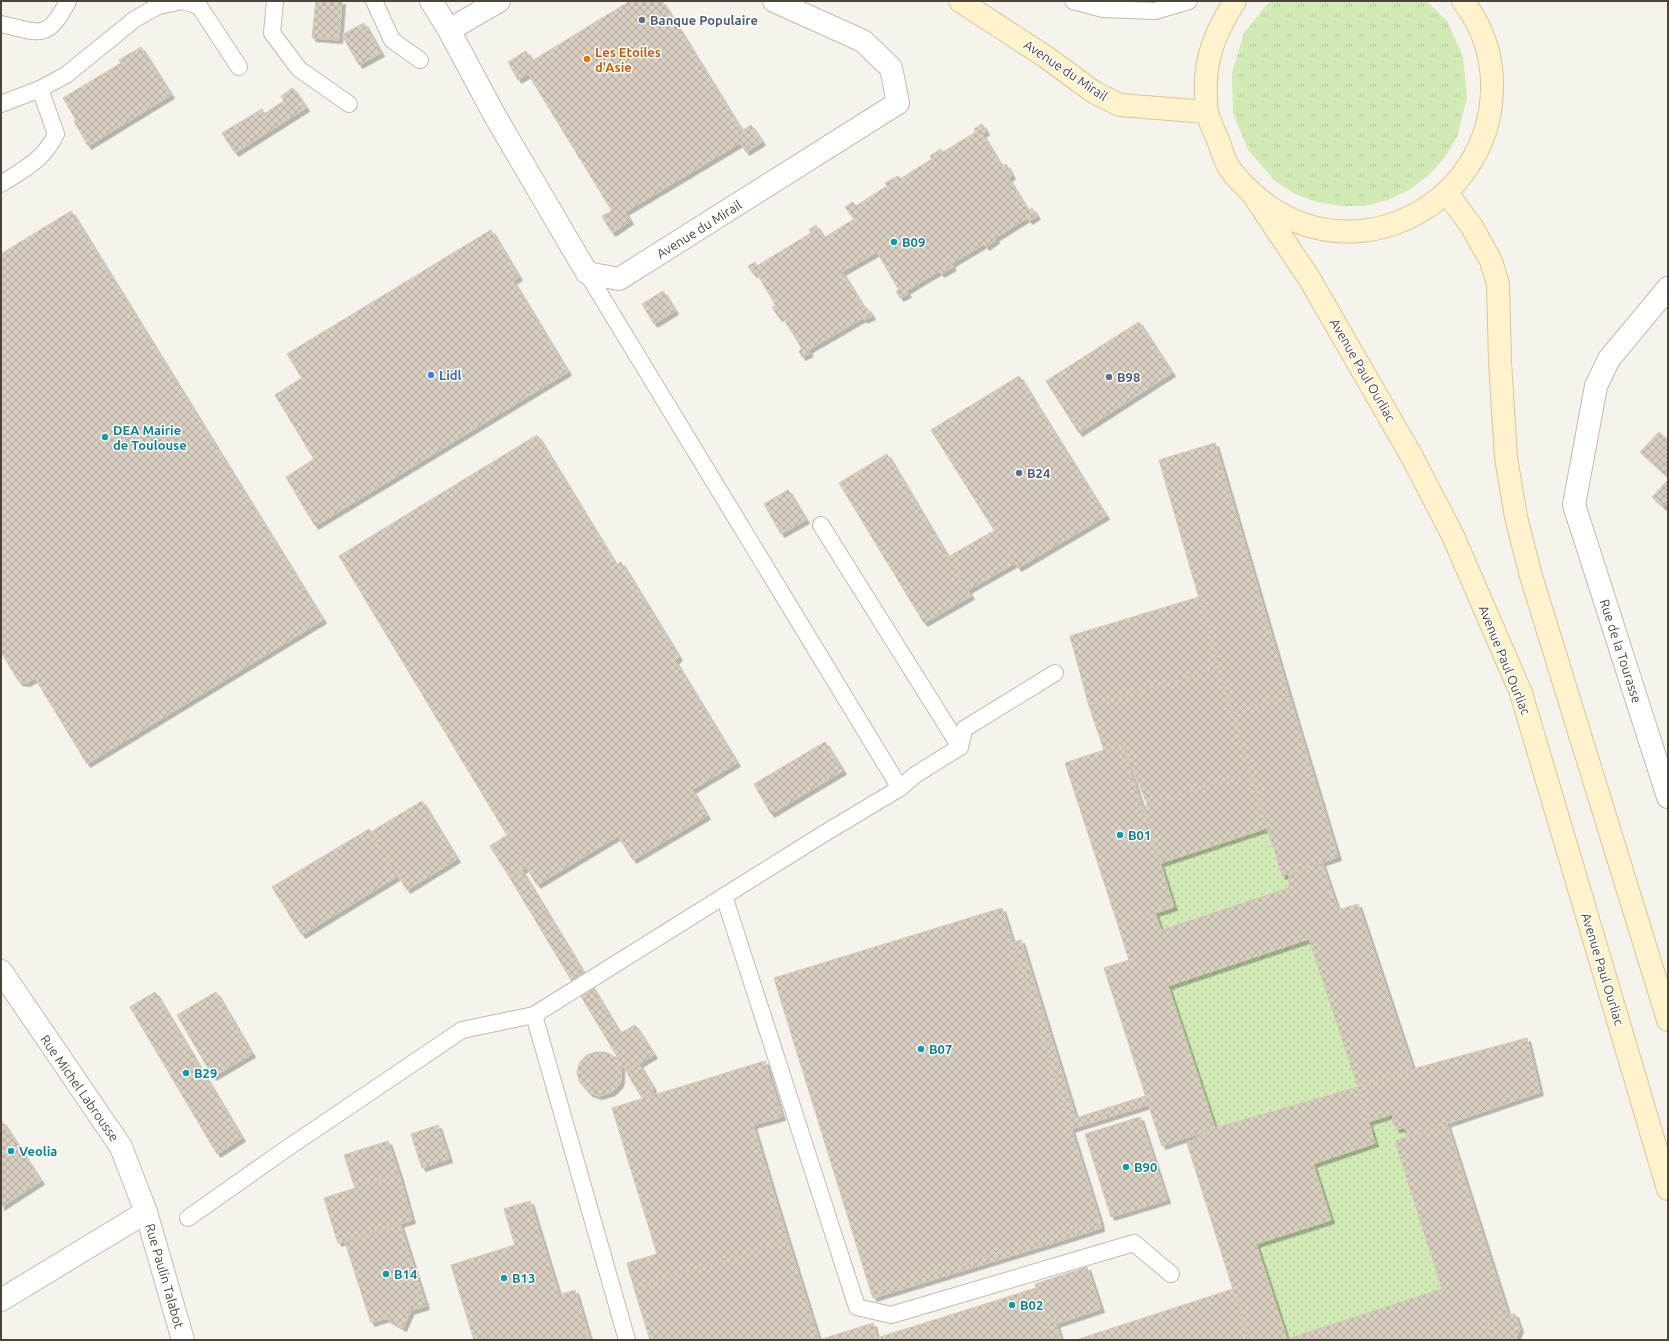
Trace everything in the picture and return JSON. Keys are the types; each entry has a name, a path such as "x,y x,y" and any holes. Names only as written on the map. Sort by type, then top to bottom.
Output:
{"main road":[{"name":"Avenue du Mirail","path":"960,1 1040,53 1095,93 1120,105 1207,112"},
{"path":"1234,1 1221,22 1211,46 1205,78 1207,112 1227,165 1254,196 1276,212 1299,223 1326,230 1359,231 1390,226 1420,213 1446,193 1468,168 1483,138 1492,106 1492,74 1486,43 1473,14 1463,1"},
{"path":"1446,193 1472,227 1492,260 1498,284 1500,362 1506,458 1516,517 1531,576 1668,1020"},
{"name":"Avenue Paul Ourliac","path":"1254,196 1315,288 1411,455 1453,536 1521,693 1668,1189"}],"street":[{"path":"431,1 449,30 495,116 587,272"},
{"path":"449,30 499,1"},
{"name":"Avenue du Mirail","path":"587,272 619,279 898,103 891,68 863,41 774,1"},
{"name":"Rue de la Tourasse","path":"1668,288 1609,359 1596,386 1574,505 1668,797"},
{"name":"Rue Michel Labrousse","path":"1,971 121,1147 146,1212"},
{"path":"1,1300 146,1212"},
{"name":"Rue Paulin Talabot","path":"146,1212 183,1340"}],"lane":[{"path":"1,24 37,32 49,29 58,20 68,1"},
{"path":"1,104 40,89 66,75 135,19 158,6 183,1 199,6 239,67"},
{"path":"275,1 272,33 299,69 349,104"},
{"path":"374,1 392,40 420,60"},
{"path":"1073,1 1103,9 1155,11 1189,1"},
{"path":"1,184 37,161 50,146 56,134 40,89"},
{"path":"587,272 900,788"},
{"path":"820,526 960,747"},
{"path":"188,1218 286,1149 462,1030 534,1015 900,788 915,775 960,747 964,729 1056,673"},
{"path":"724,896 857,1308 891,1315 1134,1243 1172,1274"},
{"path":"534,1015 627,1340"}],"green space":[{"path":"1270,1 1427,1 1447,21 1463,57 1467,98 1457,137 1445,157 1429,175 1409,190 1388,200 1364,206 1341,206 1317,202 1295,194 1275,181 1248,150 1233,113 1232,72 1244,33"},
{"path":"1267,828 1281,876 1289,874 1289,888 1161,930 1155,913 1174,907 1161,863"},
{"path":"1309,939 1358,1087 1215,1128 1168,986"},
{"path":"1393,1114 1392,1122 1396,1129 1406,1128 1408,1137 1395,1142 1442,1289 1287,1339 1256,1244 1331,1220 1313,1164 1375,1144 1368,1122"}],"building":[{"path":"316,1 342,1 339,40 312,38"},
{"path":"630,1 662,1 742,131 751,125 762,142 746,152 740,143 625,212 630,221 612,233 602,216 612,211 528,74 518,80 508,62 526,51 532,61"},
{"path":"364,23 381,53 359,65 342,35"},
{"path":"141,47 171,95 88,146 74,121 76,120 63,98 121,63 119,60"},
{"path":"293,88 306,108 235,153 222,133 262,109 264,114 284,101 281,96"},
{"name":"B09","path":"982,124 986,132 982,134 1002,167 1006,164 1012,176 1008,178 1028,211 1032,208 1037,216 1029,221 1027,218 995,238 996,240 986,247 984,244 951,264 953,267 941,274 939,271 906,291 908,294 900,298 896,291 899,290 877,252 842,272 865,310 867,308 872,316 864,320 863,318 808,350 810,353 802,357 799,351 802,349 782,316 779,318 772,307 776,306 756,272 753,274 748,266 755,262 757,266 811,233 809,230 816,225 824,238 854,219 845,207 853,202 856,206 887,186 885,183 898,176 900,179 932,159 930,156 941,149 943,152 976,132 974,129"},
{"name":"DEA Mairie de Toulouse","path":"71,211 323,620 87,764 35,678 27,683 19,682 1,652 1,254"},
{"name":"Lidl","path":"491,230 519,277 513,281 568,372 315,526 286,477 314,459 275,395 302,378 287,354"},
{"path":"663,291 675,311 654,324 642,304"},
{"name":"B98","path":"1139,322 1172,373 1079,433 1046,381"},
{"name":"B24","path":"1019,376 1106,516 1018,568 931,430"},
{"path":"1659,432 1668,440 1668,442 1650,461 1640,452"},
{"path":"537,435 616,565 621,562 679,657 675,661 737,763 692,790 707,816 633,860 618,836 537,885 339,556"},
{"path":"1668,442 1668,462 1660,470 1650,461"},
{"path":"1215,443 1289,695 1232,712 1159,460"},
{"path":"887,454 971,596 924,623 839,483"},
{"path":"1668,462 1668,478 1660,470"},
{"path":"1668,480 1668,501 1663,507 1652,497"},
{"path":"788,490 806,520 781,534 764,504"},
{"path":"995,530 1015,563 968,590 948,557"},
{"path":"1199,597 1219,668 1089,706 1070,636"},
{"path":"1219,668 1250,773 1148,806 1122,744 1104,750 1089,706"},
{"path":"1289,695 1338,857 1282,876 1232,712"},
{"path":"825,742 843,771 771,814 754,784"},
{"name":"B01","path":"1122,744 1174,907 1118,925 1065,763"},
{"path":"1250,773 1267,828 1161,863 1143,807"},
{"path":"422,801 457,859 407,890 371,832"},
{"path":"369,829 398,876 302,935 272,887"},
{"path":"507,835 527,867 510,878 490,846"},
{"path":"1322,863 1338,910 1358,904 1413,1069 1358,1087 1309,939 1168,986 1215,1128 1162,1146 1104,968 1129,960 1118,925 1155,913 1161,930 1289,888 1289,874"},
{"path":"522,871 652,1086 654,1095 642,1098 510,878"},
{"name":"B07","path":"1002,908 1100,1221 871,1292 774,978"},
{"path":"1021,940 1076,1118 1145,1096 1148,1105 1071,1129 1013,943"},
{"name":"B29","path":"155,992 242,1138 217,1154 130,1007"},
{"path":"216,992 252,1054 213,1077 177,1015"},
{"path":"635,1025 654,1055 629,1070 626,1065 621,1068 621,1080 619,1085 612,1092 599,1096 589,1093 579,1081 577,1072 580,1062 587,1055 596,1052 606,1052 617,1058 621,1056 610,1039"},
{"path":"1527,1038 1540,1092 1408,1137 1406,1128 1396,1129 1392,1122 1393,1114 1368,1122 1358,1087 1413,1069"},
{"path":"765,1061 782,1117 753,1125 788,1241 634,1288 627,1263 657,1254 612,1108"},
{"path":"1358,1087 1375,1143 1313,1164 1331,1220 1256,1244 1287,1339 1442,1289 1395,1141 1447,1124 1508,1314 1486,1321 1492,1340 1249,1340 1187,1143 1215,1128"},
{"name":"B90","path":"1140,1117 1167,1200 1111,1217 1085,1134"},
{"name":"Veolia","path":"1,1121 41,1181 1,1207"},
{"path":"438,1125 449,1159 422,1168 411,1134"},
{"path":"388,1141 399,1174 355,1188 344,1155"},
{"path":"399,1174 412,1220 338,1243 324,1198"},
{"name":"B13","path":"530,1201 559,1295 575,1290 590,1340 486,1340 485,1337 474,1340 451,1265 515,1245 504,1209"},
{"path":"1100,1221 1101,1228 1040,1247 1039,1239"},
{"name":"B14","path":"400,1224 426,1306 371,1323 345,1242"},
{"path":"1039,1239 1040,1247 873,1298 871,1292"},
{"path":"788,1241 819,1340 650,1340 634,1288"},
{"path":"1087,1267 1101,1309 1056,1324 1055,1319 1046,1322 1035,1284"},
{"name":"B02","path":"1036,1288 1052,1340 869,1340 877,1338"},
{"path":"1233,1289 1249,1340 1076,1340"},
{"path":"411,1310 403,1328 385,1318"},
{"path":"1508,1314 1515,1314 1520,1329 1515,1340 1493,1340 1486,1321"},
{"path":"1055,1319 1061,1340 1052,1340 1046,1322"},
{"path":"873,1323 877,1338 869,1340 819,1340"}],"place":[{"name":"Banque Populaire","path":"642,20"},
{"name":"Les Etoiles d'Asie","path":"587,59"},
{"name":"B09","path":"894,242"},
{"name":"Lidl","path":"431,375"},
{"name":"B98","path":"1109,377"},
{"name":"DEA Mairie de Toulouse","path":"105,437"},
{"name":"B24","path":"1019,473"},
{"name":"B01","path":"1120,835"},
{"name":"B07","path":"921,1049"},
{"name":"B29","path":"186,1073"},
{"name":"Veolia","path":"11,1151"},
{"name":"B90","path":"1126,1167"},
{"name":"B14","path":"386,1274"},
{"name":"B13","path":"504,1278"},
{"name":"B02","path":"1012,1305"}]}
